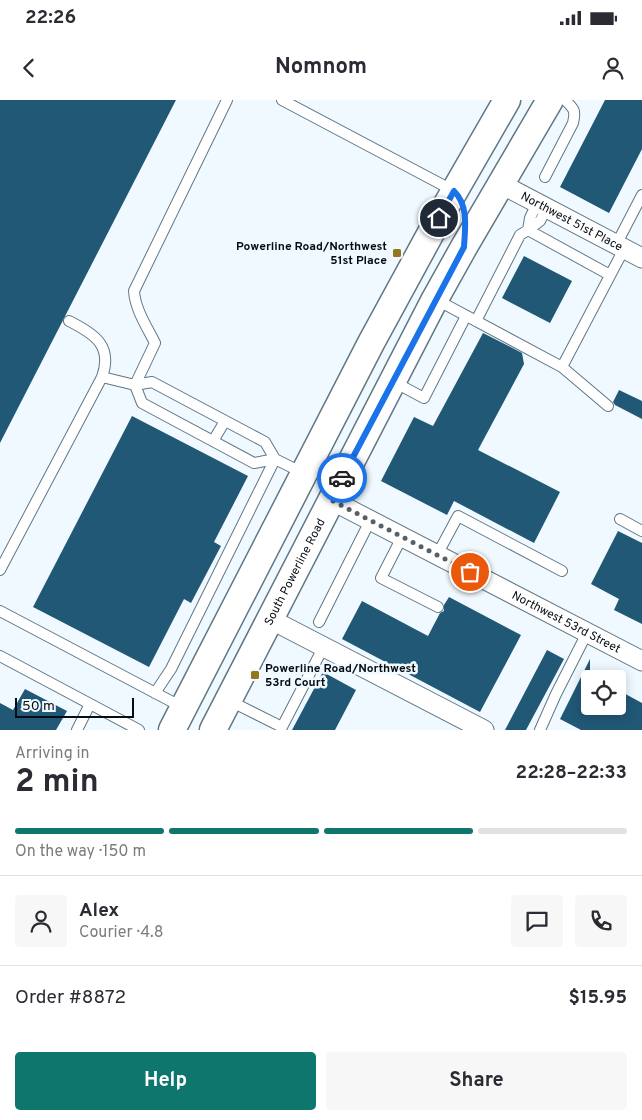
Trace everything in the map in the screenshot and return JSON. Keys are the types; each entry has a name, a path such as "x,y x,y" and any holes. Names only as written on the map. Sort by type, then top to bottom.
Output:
{"main road":[{"path":"180,722 371,343 454,191 507,100"},
{"name":"South Powerline Road","path":"213,730 392,381 464,247 550,100"},
{"path":"485,138 491,170 501,184"},
{"path":"454,191 464,208 464,247"},
{"path":"319,443 322,484 324,491 331,500"}],"street":[{"name":"Northwest 51st Place","path":"501,184 642,258"},
{"name":"Northwest 53rd Street","path":"331,500 642,661"},
{"path":"270,619 484,730"}],"lane":[{"path":"227,100 134,291 134,299 155,343 135,385 142,404 254,463 275,459"},
{"path":"282,100 454,191"},
{"path":"545,177 573,123 574,108 564,100"},
{"path":"562,367 610,275 642,195"},
{"path":"528,230 530,218 542,206"},
{"path":"528,230 610,275"},
{"path":"392,381 424,398 520,235 528,230"},
{"path":"436,299 562,367 608,406"},
{"path":"0,570 102,377 107,364 103,345 85,329 69,321"},
{"path":"102,377 135,385 152,382 265,442 275,459 304,474"},
{"path":"213,441 224,421"},
{"path":"155,693 171,669 275,459"},
{"path":"436,555 458,516 562,571"},
{"path":"620,519 642,531"},
{"path":"319,622 370,521"},
{"path":"402,537 381,578 438,607"},
{"path":"0,611 155,693 180,722"},
{"path":"540,730 587,632"},
{"path":"228,700 282,727 324,646"},
{"path":"0,656 133,729"},
{"path":"77,730 90,704"}],"building":[{"path":"0,100 176,100 0,443"},
{"path":"605,100 642,100 642,149 609,213 560,187"},
{"path":"524,256 572,281 550,323 502,298"},
{"path":"483,333 522,353 524,364 478,450 560,492 534,543 454,501 447,515 381,481 414,417 433,426"},
{"path":"619,390 642,401 642,419 615,405 613,402"},
{"path":"132,416 248,476 214,542 221,546 191,603 184,599 149,667 33,607"},
{"path":"618,531 642,543 642,624 614,610 619,599 591,584"},
{"path":"449,597 521,635 480,712 342,639 362,601 428,636 440,613 444,611 444,605"},
{"path":"547,650 564,659 526,730 505,730"},
{"path":"590,659 590,670 584,670"},
{"path":"323,672 356,690 335,730 292,730"},
{"path":"581,677 581,715 626,715 626,694 642,703 642,730 581,730 560,719"},
{"path":"25,689 67,711 56,730 0,730 0,703 13,710"}],"way so far":[{"path":"342,478 331,500 470,572"}],"place":[{"name":"Powerline Road/Northwest 51st Place","path":"397,253"},
{"name":"Powerline Road/Northwest 53rd Court","path":"255,675"}],"route":[{"path":"342,478 464,247 464,208 462,201 454,191 439,218"}]}
